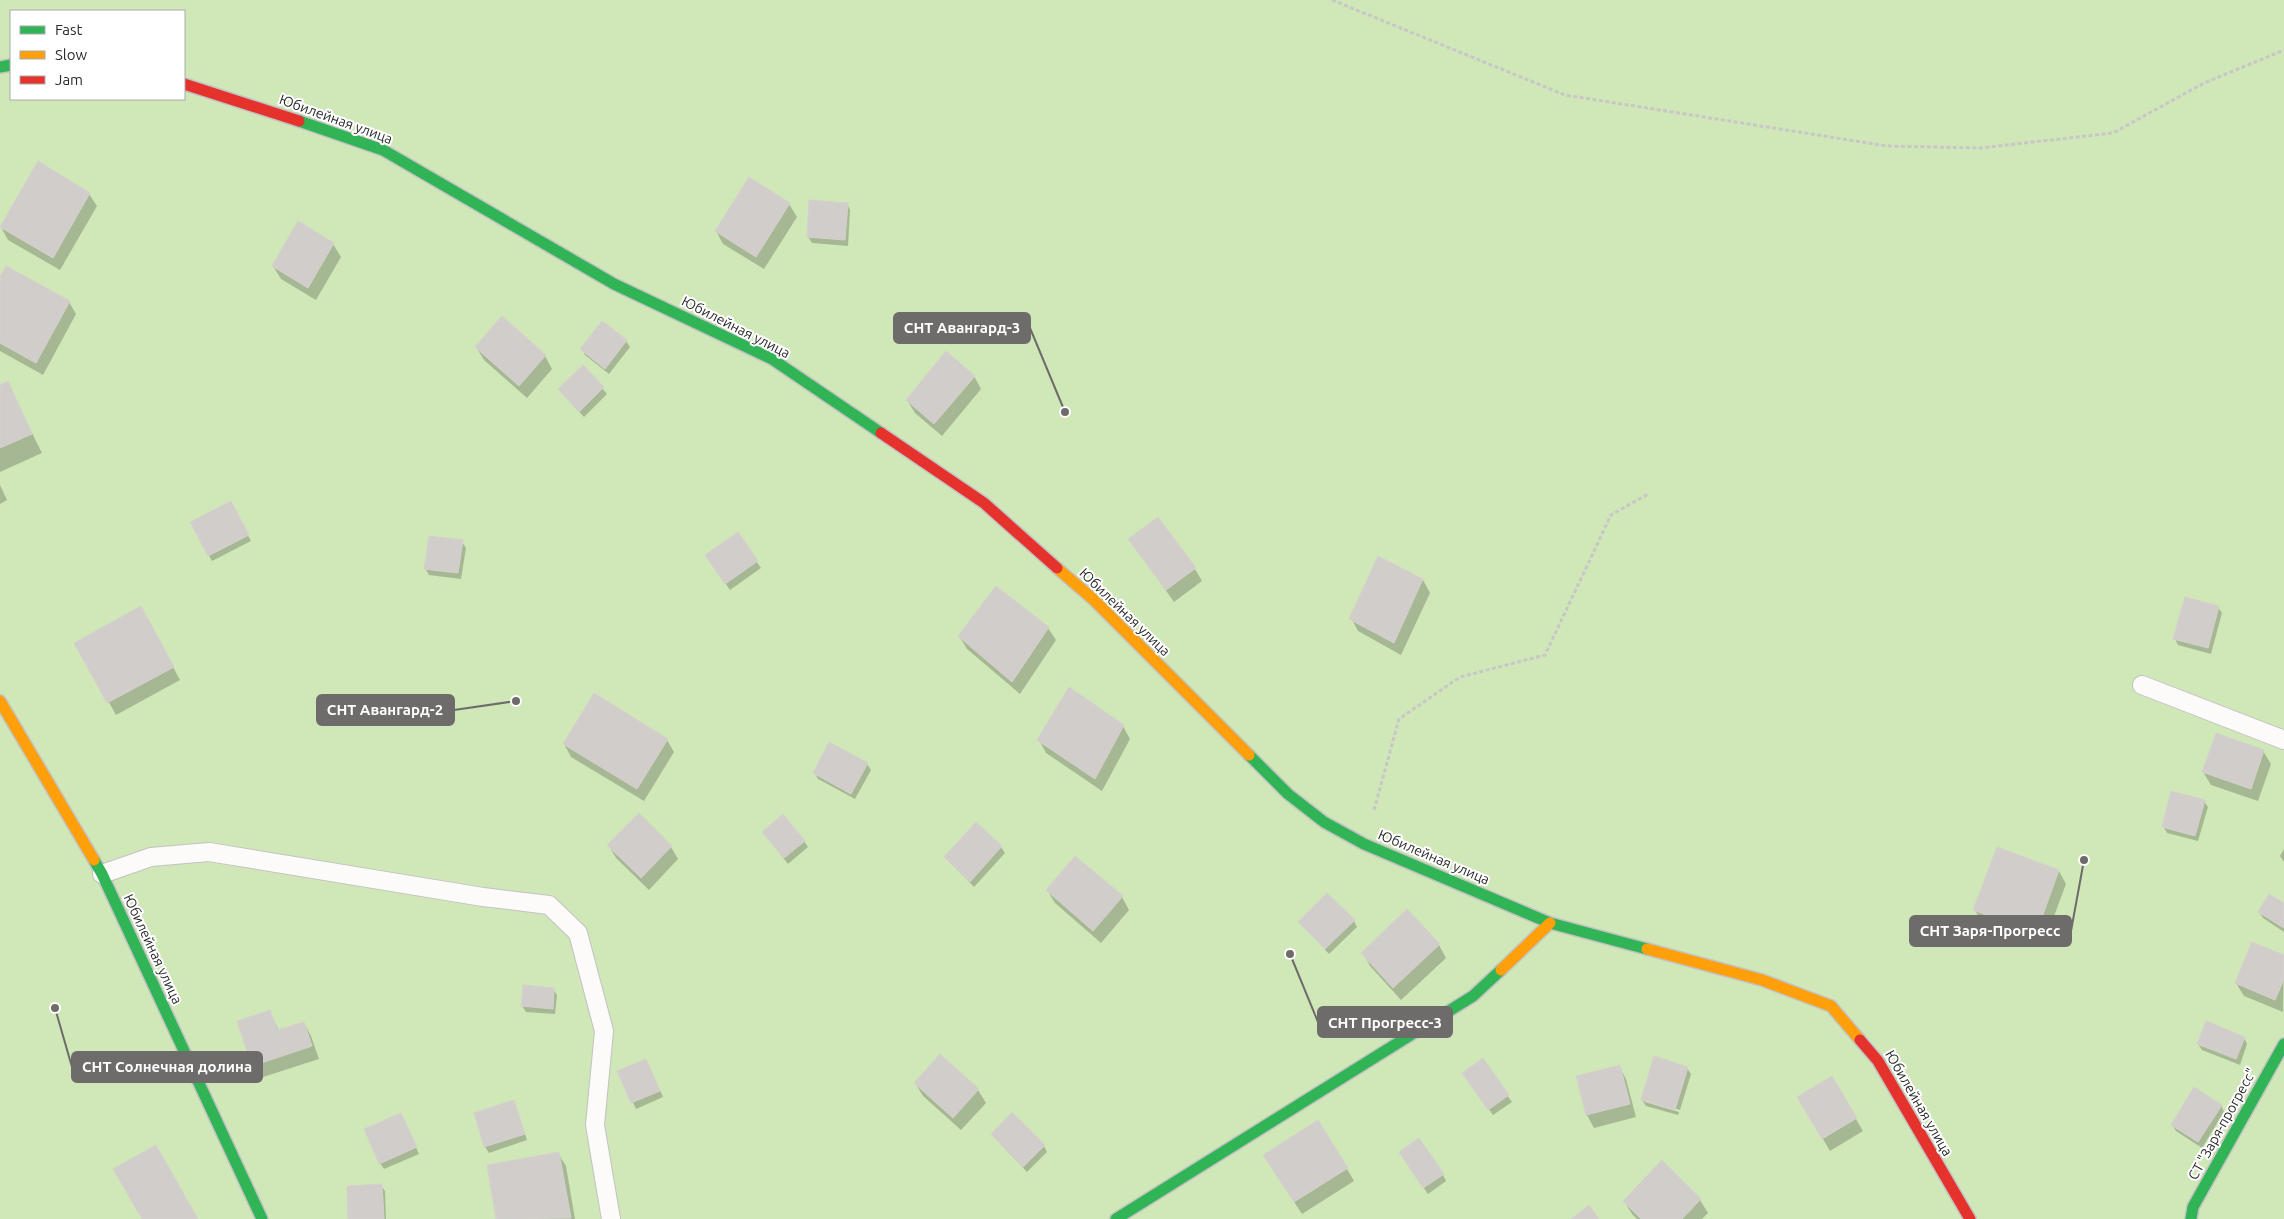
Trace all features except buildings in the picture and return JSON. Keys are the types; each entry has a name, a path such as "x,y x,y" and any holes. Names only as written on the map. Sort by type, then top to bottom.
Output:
{"street":[{"name":"Юбилейная улица","path":"185,84 226,96 383,150 614,284 772,359 984,503 1094,600 1288,794 1324,822 1364,844 1550,923 1762,980 1831,1006 1878,1061 1970,1219"},
{"name":"Юбилейная улица","path":"0,701 61,808 102,874 262,1219"},
{"path":"1116,1219 1474,996 1550,923"},
{"name":"СТ \"Заря-прогресс\"","path":"2191,1219 2193,1206 2284,1044"}],"lane":[{"path":"2142,685 2284,740"},
{"path":"102,874 151,857 209,852 483,897 549,905 578,933 604,1031 595,1125 611,1219"}],"path":[{"path":"1332,0 1564,94 1886,146 1980,148 2113,133 2204,83 2284,50"},
{"path":"1364,844 1399,719 1460,677 1545,655 1611,516 1648,494"}],"green space":[{"path":"0,0 2284,0 2284,1219 0,1219"}],"traffic: fast":[{"path":"0,67 10,65"},
{"path":"299,121 383,150 614,284 772,359 881,433"},
{"path":"1249,755 1288,794 1324,822 1364,844 1550,923 1647,949"},
{"path":"94,860 262,1219"},
{"path":"1116,1219 1473,996 1501,970"},
{"path":"2191,1219 2193,1207 2284,1044"}],"traffic: slow":[{"path":"1057,568 1094,600 1249,755"},
{"path":"0,701 94,860"},
{"path":"1501,970 1550,923"},
{"path":"1647,949 1762,980 1831,1006 1860,1040"}],"traffic: jam":[{"path":"185,84 299,121"},
{"path":"881,433 984,503 1057,568"},
{"path":"1860,1040 1878,1061 1970,1219"}],"place":[{"name":"СНТ Авангард-3","path":"1065,412"},
{"name":"СНТ Авангард-2","path":"516,701"},
{"name":"СНТ Заря-Прогресс","path":"2084,860"},
{"name":"СНТ Прогресс-3","path":"1290,954"},
{"name":"СНТ Солнечная долина","path":"55,1008"}]}
